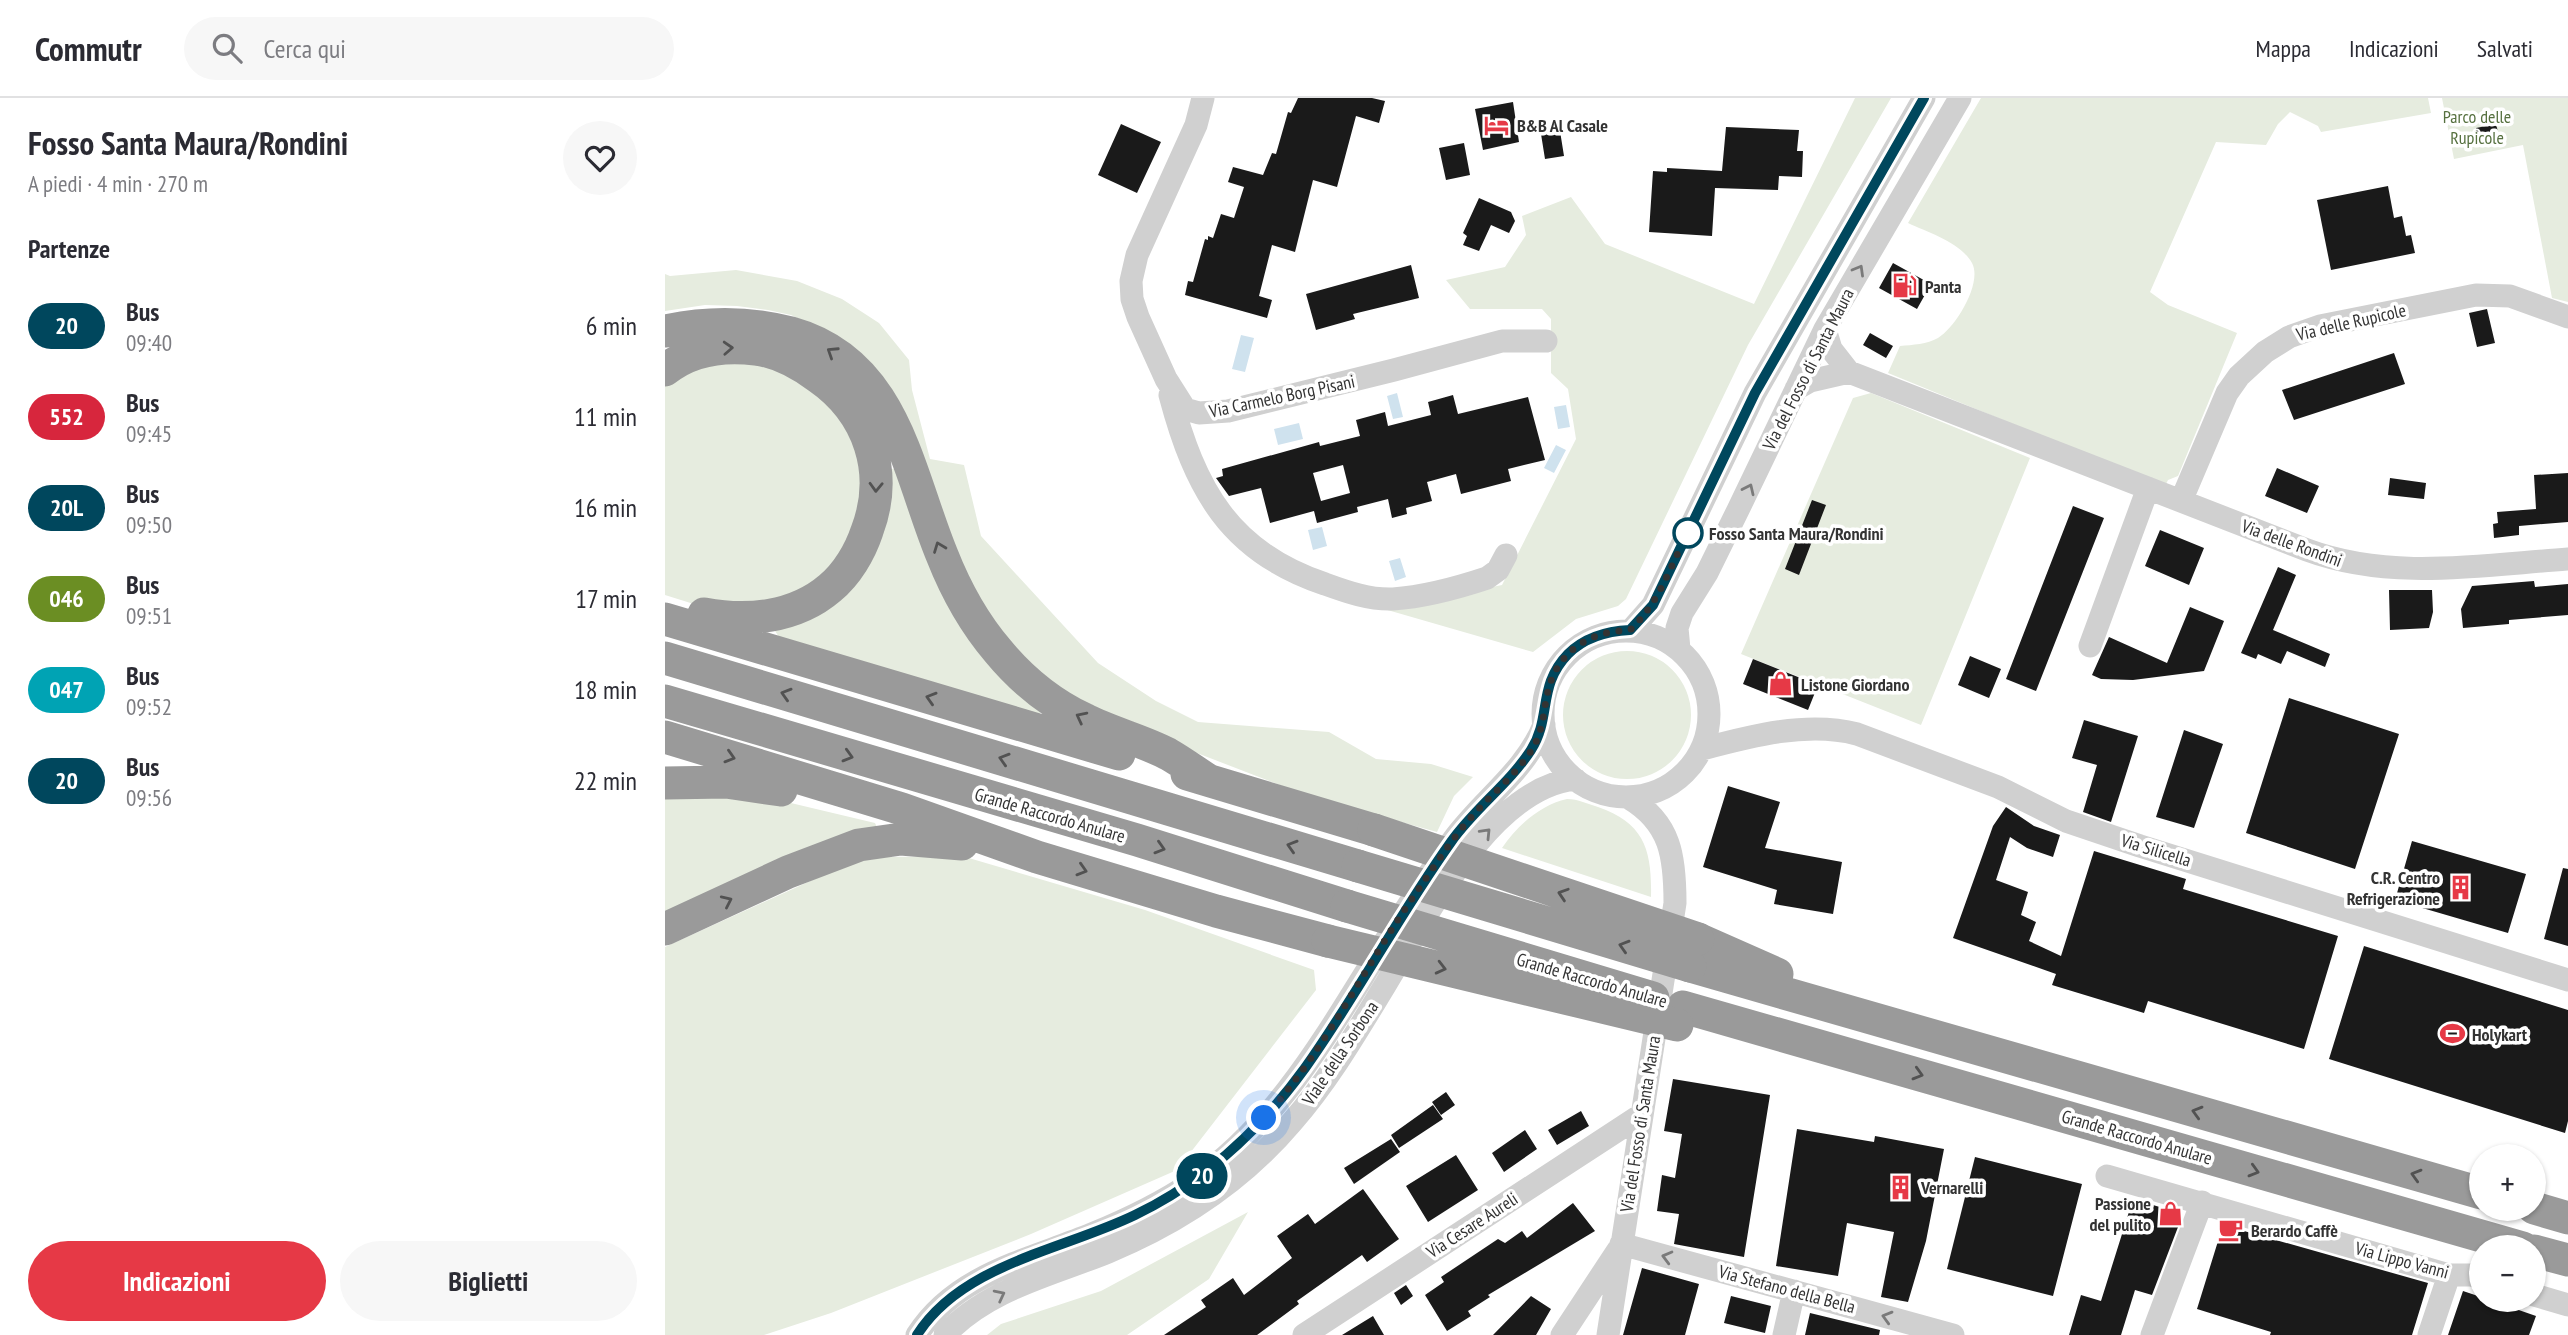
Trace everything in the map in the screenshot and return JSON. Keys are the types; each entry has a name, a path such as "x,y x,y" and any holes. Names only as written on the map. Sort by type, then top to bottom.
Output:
{"highway":[{"path":"665,331 715,324 769,328 815,342 848,364 870,386 890,417 903,443 943,557 965,602 996,649 1026,681 1059,705 1093,723 1164,753 1207,780"},
{"path":"665,370 694,353 730,347 762,350 789,359 825,381 850,406 869,439 875,457 877,487 874,511 860,549 844,574 830,589 812,600 794,608 750,619 725,618 665,606"},
{"path":"665,619 1374,830 1871,1018 2469,1190"},
{"path":"665,658 1357,866 1694,953"},
{"name":"Grande Raccordo Anulare","path":"665,701 1137,840 1680,1016 1852,1055 2478,1235"},
{"path":"665,737 902,809 1037,857 1216,911 1328,941 1680,1016"},
{"path":"665,783 726,782 902,809"},
{"path":"665,929 788,872 870,842 894,839 933,840 1037,857"},
{"path":"2546,1212 2568,1218"},
{"path":"2546,1254 2568,1260"}],"street":[{"name":"Via Carmelo Borg Pisani","path":"1203,98 1196,125 1137,255 1132,275 1134,306 1165,379 1185,410 1214,413 1267,402 1502,341 1546,341"},
{"name":"Via del Fosso di Santa Maura","path":"1630,630 1653,605 1755,393 1924,98"},
{"name":"Via del Fosso di Santa Maura","path":"1679,649 1677,628 1682,613 1707,573 1825,329 1960,98"},
{"name":"Via delle Rupicole","path":"2181,501 2227,393 2239,376 2265,352 2289,337 2320,327 2476,295 2510,296 2568,317"},
{"path":"1796,389 1810,382 1849,372 1831,349 1825,329"},
{"name":"Via delle Rondini","path":"1849,372 2314,553 2367,566 2427,568 2568,559"},
{"path":"1165,379 1181,432 1210,498 1227,522 1250,545 1276,564 1307,578 1358,594 1391,599 1487,579 1498,570 1506,555"},
{"path":"2090,646 2148,488"},
{"path":"1710,709 1709,730 1702,749 1684,775 1672,785 1651,794 1629,798 1603,794 1574,779 1552,752 1543,711 1548,685 1570,652 1592,638 1630,630 1657,636 1679,649 1701,676 1712,716 1720,724 1748,737"},
{"name":"Viale della Sorbona","path":"917,1335 932,1313 965,1287 1012,1264 1093,1234 1153,1206 1209,1170 1242,1141 1275,1106 1305,1068 1417,891 1463,827 1519,768 1544,724"},
{"name":"Via Silicella","path":"1702,749 1748,737 1823,729 1864,736 2006,791 2066,821 2568,980"},
{"name":"Viale della Sorbona","path":"945,1335 966,1315 1000,1294 1117,1248 1173,1221 1251,1164 1291,1123 1326,1078 1455,872 1481,839 1508,812 1538,790 1553,782 1574,779"},
{"name":"Via del Fosso di Santa Maura","path":"1610,1324 1674,913 1674,869 1664,830 1672,785"},
{"name":"Via del Fosso di Santa Maura","path":"1629,798 1645,808 1664,830"},
{"name":"Via Cesare Aureli","path":"1304,1335 1641,1115"},
{"name":"Via Lippo Vanni","path":"2107,1176 2449,1275 2469,1275"},
{"path":"2152,1335 2202,1202"},
{"path":"1562,1335 1621,1244"},
{"name":"Via Stefano della Bella","path":"1621,1244 1939,1333"},
{"path":"2429,1335 2449,1275"},
{"path":"1784,1335 1794,1291"},
{"path":"2546,1298 2568,1305"},
{"path":"1578,1308 1593,1307 1610,1324"}],"green space":[{"path":"1855,98 1891,98 1748,345 1626,599 1618,606 1576,619 1533,652 1384,609 1502,585 1576,439 1568,389 1551,373 1551,319 1542,309 1470,309 1446,280 1505,267 1526,235 1522,216 1571,197 1605,244 1754,304"},
{"path":"1981,98 2428,98 2431,113 2321,132 2318,126 2290,112 2278,124 2266,145 2216,142 2150,292 2168,305 2237,333 2178,476 2168,480 2166,484 1888,373 1900,346 1925,343 1945,333 1971,293 1974,272 1967,256 1943,239 1908,223"},
{"name":"Parco delle Rupicole","path":"2442,98 2568,98 2568,302 2552,298 2523,145 2454,159"},
{"path":"736,270 797,281 842,299 879,323 909,360 912,390 930,459 964,465 981,536 1098,663 1156,701 1198,722 1329,732 1376,759 1431,764 1473,777 1454,796 1437,832 1311,797 1132,728 1042,679 973,600 839,338 791,315 768,310 705,305 665,311 665,274 670,276"},
{"path":"710,359 792,368 864,443 858,540 802,598 716,611 665,595 665,385"},
{"path":"1871,393 2030,458 1921,725 1741,654 1853,398"},
{"path":"901,468 1041,709 1039,717 781,640 773,628 891,499 891,469"},
{"path":"1627,651 1652,656 1672,670 1686,690 1691,715 1686,740 1672,760 1652,774 1627,779 1602,774 1582,760 1568,740 1563,715 1568,690 1582,670 1602,656"},
{"path":"665,793 774,799 875,823 879,832 665,917"},
{"path":"1567,799 1614,814 1636,830 1643,841 1650,866 1651,897 1502,848 1530,818 1548,806"},
{"path":"962,856 1145,910 1314,970 1316,990 1177,1170 1031,1234 831,1313 764,1335 665,1335 665,947 861,860"},
{"path":"1248,1212 1209,1279 1127,1335 987,1335 1001,1324 1101,1291"}],"water":[{"path":"1241,335 1254,338 1245,372 1232,369"},
{"path":"1397,393 1403,417 1393,419 1387,396"},
{"path":"1566,405 1570,427 1558,429 1554,407"},
{"path":"1299,423 1303,439 1278,445 1274,429"},
{"path":"1556,445 1566,450 1554,473 1544,468"},
{"path":"1322,527 1327,546 1313,550 1308,530"},
{"path":"1400,558 1406,577 1395,581 1389,561"}],"building":[{"path":"1298,98 1372,98 1385,101 1379,123 1356,116 1337,187 1313,180 1295,252 1272,245 1259,296 1272,300 1267,318 1185,295 1188,281 1193,282 1205,239 1208,240 1208,236 1213,238 1221,214 1234,218 1244,187 1228,182 1233,167 1263,175 1272,153 1276,154 1288,112 1291,113"},
{"name":"B&B Al Casale","path":"1513,102 1519,142 1483,150 1475,109"},
{"path":"1121,124 1161,142 1137,193 1098,175"},
{"path":"2496,124 2500,140 2479,144 2476,128"},
{"path":"1726,127 1799,130 1797,151 1803,151 1802,177 1779,176 1778,190 1715,188 1712,236 1649,232 1653,171 1667,172 1667,168 1722,171"},
{"path":"1560,131 1564,156 1545,159 1541,134"},
{"path":"1464,143 1470,175 1446,180 1439,148"},
{"path":"2388,186 2394,218 2402,216 2406,236 2411,235 2415,253 2331,270 2317,200"},
{"path":"1479,198 1511,212 1515,221 1509,233 1491,225 1479,251 1463,245 1467,236 1463,233"},
{"name":"Panta","path":"1893,263 1931,284 1917,309 1879,288"},
{"path":"1411,265 1419,298 1353,314 1355,319 1316,330 1306,294"},
{"path":"2487,309 2495,343 2477,347 2469,313"},
{"path":"1870,333 1893,346 1886,358 1863,345"},
{"path":"2394,353 2405,384 2294,420 2282,390"},
{"path":"1453,395 1458,414 1528,397 1545,460 1508,469 1511,481 1461,494 1456,474 1427,482 1432,501 1406,508 1407,514 1392,518 1388,499 1357,507 1358,512 1317,523 1314,511 1270,523 1261,488 1229,496 1216,478 1223,476 1222,469 1319,442 1320,446 1360,436 1356,420 1385,412 1388,426 1431,415 1428,402","holes":["1343,465 1350,493 1321,501 1313,473"]},
{"path":"2277,468 2319,486 2307,513 2265,496"},
{"path":"2568,473 2568,522 2519,526 2519,535 2494,538 2493,524 2498,523 2497,512 2536,509 2534,475"},
{"path":"2390,478 2426,483 2424,499 2388,495"},
{"path":"1812,500 1826,505 1799,575 1785,569"},
{"path":"2073,506 2104,518 2036,691 2006,679"},
{"path":"2160,530 2204,548 2189,585 2145,566"},
{"path":"2278,567 2296,575 2273,630 2330,654 2325,667 2287,651 2281,664 2258,654 2256,659 2241,653"},
{"path":"2534,581 2535,587 2568,584 2568,615 2509,620 2509,624 2463,628 2461,609 2472,586"},
{"path":"2389,590 2432,590 2433,612 2429,628 2390,630"},
{"path":"2190,607 2224,621 2204,671 2133,680 2101,679 2092,675 2109,637 2167,663"},
{"path":"1970,656 2001,669 1989,698 1958,685"},
{"name":"Listone Giordano","path":"1753,659 1818,685 1808,710 1743,684"},
{"path":"2289,698 2399,734 2355,869 2246,833"},
{"path":"2084,720 2138,736 2111,822 2083,812 2097,765 2072,758"},
{"path":"2184,730 2223,744 2194,828 2156,817"},
{"path":"1728,786 1780,802 1765,848 1842,862 1833,914 1774,904 1777,890 1703,867"},
{"path":"2006,807 2034,826 2060,835 2053,857 2027,848 2010,837 1996,880 2028,892 2021,915 2036,922 2029,941 2061,956 2094,851 2186,879 2183,889 2338,936 2304,1049 2148,1001 2144,1013 2052,985 2056,974 1953,938 1993,826"},
{"name":"C.R. Centro Refrigerazione","path":"2412,841 2526,874 2508,933 2395,900"},
{"path":"2563,868 2568,869 2568,946 2544,939"},
{"name":"Holykart","path":"2364,946 2568,1010 2568,1121 2565,1133 2329,1059"},
{"path":"1673,1079 1770,1095 1744,1257 1674,1244 1679,1214 1657,1211 1662,1175 1675,1178 1682,1134 1664,1131"},
{"path":"1446,1092 1455,1105 1441,1115 1432,1102"},
{"path":"1433,1105 1443,1119 1399,1148 1391,1135"},
{"path":"1581,1111 1589,1126 1557,1145 1548,1130"},
{"path":"1797,1129 1874,1142 1875,1136 1944,1149 1926,1241 1908,1302 1881,1297 1894,1232 1847,1223 1838,1276 1776,1266"},
{"path":"1525,1130 1537,1149 1504,1172 1492,1153"},
{"path":"1391,1139 1400,1152 1354,1184 1344,1168"},
{"path":"1456,1155 1478,1190 1428,1222 1406,1186"},
{"path":"1975,1157 2082,1184 2053,1296 1947,1269"},
{"path":"1363,1189 1399,1239 1367,1262 1362,1255 1297,1301 1299,1304 1257,1335 1164,1335 1206,1307 1201,1300 1233,1278 1244,1295 1292,1258 1277,1236 1308,1214 1315,1224"},
{"path":"2133,1199 2183,1214 2152,1295 2135,1290 2121,1335 2069,1335 2081,1295 2101,1301"},
{"path":"1573,1203 1595,1231 1488,1295 1490,1297 1468,1311 1471,1316 1447,1331 1425,1295 1444,1282 1441,1277 1498,1239 1505,1243 1522,1231 1527,1238"},
{"path":"2223,1225 2428,1283 2412,1335 2270,1335 2271,1332 2197,1309"},
{"path":"1642,1268 1699,1284 1685,1335 1623,1335"},
{"path":"1406,1285 1413,1296 1401,1305 1394,1293"},
{"path":"2463,1291 2469,1293 2469,1312 2524,1312 2536,1316 2529,1335 2448,1335"},
{"path":"1531,1296 1551,1309 1536,1335 1493,1335"},
{"path":"1731,1296 1771,1306 1765,1333 1724,1323"},
{"path":"1810,1313 1880,1330 1879,1335 1805,1335"},
{"path":"1373,1316 1384,1335 1342,1335"}],"bus line":[{"name":"20","path":"917,1335 932,1313 965,1287 1012,1264 1136,1215 1190,1184 1242,1141 1275,1106 1305,1068 1410,901 1453,840 1490,796 1519,768 1532,748 1544,724 1543,711 1548,685 1561,662 1580,644 1592,638 1604,633 1630,630 1653,605 1755,393 1924,98"}],"place":[{"name":"B&B Al Casale","path":"1497,125"},
{"name":"Panta","path":"1905,286"},
{"name":"Fosso Santa Maura/Rondini","path":"1688,533"},
{"name":"Listone Giordano","path":"1781,684"},
{"name":"C.R. Centro Refrigerazione","path":"2460,887"},
{"name":"Holykart","path":"2452,1034"},
{"name":"Vernarelli","path":"1901,1187"},
{"name":"Passione del pulito","path":"2171,1213"},
{"name":"Berardo Caffè","path":"2231,1230"}],"route":[{"path":"1264,1118 1305,1068 1410,901 1453,840 1490,796 1519,768 1544,724 1543,711 1548,685 1561,662 1580,644 1604,633 1630,630 1641,620 1653,605 1688,533"}]}
